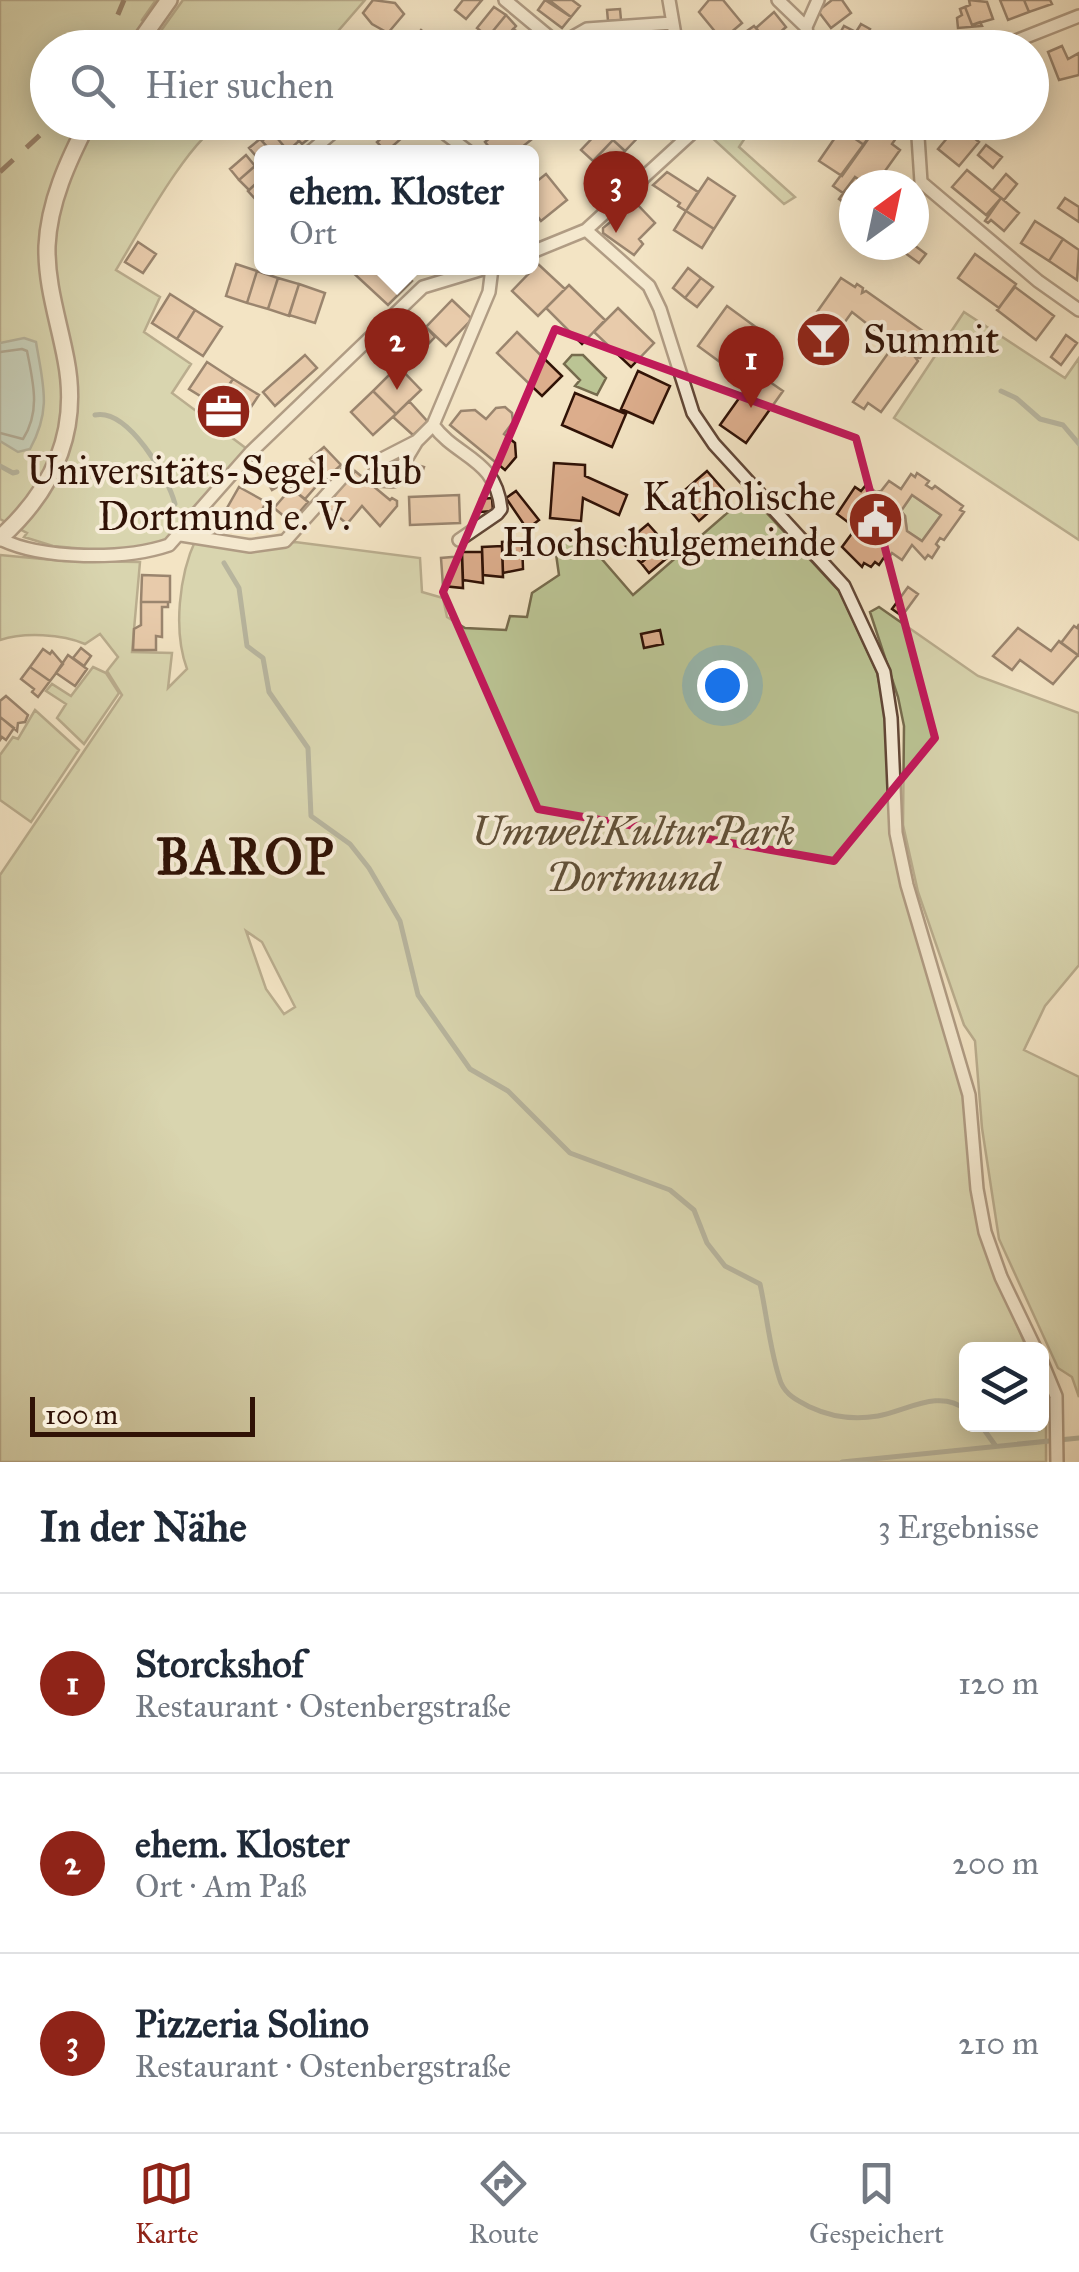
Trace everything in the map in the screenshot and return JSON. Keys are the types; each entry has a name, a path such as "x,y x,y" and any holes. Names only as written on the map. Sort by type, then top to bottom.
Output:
{"street":[{"path":"147,30 169,0"},
{"path":"505,0 539,30"},
{"path":"668,0 675,30"},
{"path":"778,0 804,30"},
{"path":"808,30 818,0"},
{"path":"1044,30 1079,16"},
{"path":"585,30 672,23"},
{"path":"80,140 58,189 48,246 52,303 69,381 67,430 44,490 0,539 38,550 124,554 150,552 169,545 251,452 423,287 465,275"},
{"path":"539,249 586,230 684,140"},
{"path":"918,140 921,182 1038,281 1079,310"},
{"path":"586,230 649,286 693,412 714,444 844,586 884,672 891,718 896,832 907,885 969,1095 977,1189 986,1232 1002,1278 1032,1342"},
{"path":"416,442 432,425 489,292 489,275"},
{"path":"432,425 477,460 488,472 500,498 501,508 496,514 460,540"},
{"path":"181,535 250,546 285,541 347,472"},
{"path":"1049,1379 1056,1396 1057,1459"}],"highlighted area":[{"path":"555,329 856,438 935,738 834,861 538,809 443,592"}],"green space":[{"path":"0,0 156,0 142,20 157,30 30,30 30,140 202,140 181,165 116,270 160,297 144,332 191,364 172,393 251,452 169,545 107,551 53,546 24,537 27,533 0,519"},
{"path":"183,0 365,0 339,30 161,30"},
{"path":"715,140 744,140 739,147 795,197 784,204"},
{"path":"964,312 1065,378 1079,358 1079,540 894,418"},
{"path":"572,355 583,355 606,378 597,395 575,386 580,380 564,364"},
{"name":"UmweltKulturPark Dortmund","path":"749,494 840,592 877,672 886,717 891,833 965,1096 1003,1292 1024,1342 959,1342 959,1432 1046,1432 1046,1462 0,1462 0,875 122,695 107,671 118,657 100,634 85,644 43,635 0,640 0,555 140,562 132,652 172,653 168,688 187,669 180,638 180,603 185,569 196,539 250,546 295,542 420,558 422,592 443,598 447,617 465,628 506,630 510,616 527,617 532,593 559,575 554,540 587,542 633,595","holes":["246,931 262,942 295,1007 284,1014 266,989"]},
{"path":"912,495 941,515 922,541 907,531 901,511"},
{"path":"879,607 978,676 1079,713 1079,965 1045,1006 1024,1050 1079,1077 1079,1397 1072,1377 1058,1368 999,1239 982,1128 975,1041 964,1025 918,892 903,825 904,726 870,612"},
{"path":"93,667 106,673 119,693 84,744 57,718 66,704 46,691 52,684 71,696"},
{"path":"35,710 79,750 31,822 0,800 0,755 13,737 18,739"}],"water":[{"path":"24,338 36,342 43,409 30,449 18,452 0,441 0,343"}],"building":[{"path":"373,0 395,3 404,14 391,30 383,30 363,13"},
{"path":"463,0 482,0 466,19 455,10"},
{"path":"545,0 571,17 562,28 538,10"},
{"path":"549,0 572,0 580,6 571,17"},
{"path":"709,0 723,0 742,23 734,30 714,30 699,12"},
{"path":"832,0 842,0 851,13 831,28 818,11"},
{"path":"969,0 987,2 993,19 972,25 965,7 970,5"},
{"path":"1000,0 1024,0 1029,12 1008,20"},
{"path":"1024,0 1050,0 1052,4 1029,12"},
{"path":"494,7 506,15 494,30 477,28"},
{"path":"965,7 972,25 980,22 982,26 958,28 960,9"},
{"path":"620,9 621,20 608,21 607,10"},
{"path":"774,12 786,27 783,30 756,28"},
{"path":"506,15 516,26 513,30 494,30"},
{"path":"1062,46 1068,59 1079,53 1079,75 1059,80 1049,52"},
{"path":"279,140 299,141 295,145 283,145"},
{"path":"279,140 283,145 266,145 262,141"},
{"path":"379,140 400,140 394,145 377,142"},
{"path":"487,140 531,140 525,145 485,142"},
{"path":"591,140 613,140 593,161 581,150"},
{"path":"613,140 636,140 625,151"},
{"path":"613,140 625,151 605,173 593,161"},
{"path":"833,140 857,140 864,145 839,174 819,161"},
{"path":"867,140 895,140 892,144 900,150 886,170 845,170"},
{"path":"946,140 979,142 959,166 938,149"},
{"path":"986,145 1002,157 993,168 978,155"},
{"path":"246,155 254,165 239,180 230,169"},
{"path":"254,167 254,185 249,190 239,180"},
{"path":"967,170 1001,198 986,215 952,187"},
{"path":"667,172 698,192 686,211 653,185"},
{"path":"546,174 567,200 541,221 539,218 539,180"},
{"path":"1006,174 1017,184 1004,200 992,191"},
{"path":"708,178 735,196 714,229 686,211"},
{"path":"1001,198 1019,213 1004,231 991,220 985,221"},
{"path":"1065,198 1079,207 1079,222 1058,208"},
{"path":"635,202 655,223 639,239 643,244 634,255 603,233 603,228"},
{"path":"686,211 714,229 702,248 674,230"},
{"path":"1035,221 1063,239 1049,261 1021,243"},
{"path":"1063,239 1079,250 1077,280 1049,261"},
{"path":"138,242 156,254 143,273 125,262"},
{"path":"975,254 1016,284 999,308 958,278"},
{"path":"236,264 254,270 247,303 226,296"},
{"path":"539,265 565,289 538,316 512,291 527,275 539,275"},
{"path":"688,268 701,278 685,298 673,288"},
{"path":"256,275 278,278 268,309 247,303"},
{"path":"356,275 406,275 412,281 388,305"},
{"path":"278,278 299,284 289,316 268,309"},
{"path":"701,278 713,287 697,307 685,298"},
{"path":"841,278 855,287 857,284 863,288 862,293 866,291 930,336 921,350 924,352 920,358 915,357 918,361 881,412 868,403 864,409 853,402 894,345 852,312 824,351 814,344 817,338 805,329"},
{"path":"299,284 325,293 315,323 289,315"},
{"path":"569,285 605,320 582,344 546,308"},
{"path":"1015,287 1054,316 1036,340 997,310"},
{"path":"170,294 195,310 177,339 152,323"},
{"path":"452,300 472,319 446,346 426,327"},
{"path":"727,306 753,325 724,365 698,346"},
{"path":"618,308 654,343 631,367 594,332"},
{"path":"195,310 222,327 203,356 177,339"},
{"path":"417,317 435,337 411,362 390,343"},
{"path":"753,325 778,343 770,354 745,336"},
{"path":"517,332 562,376 542,396 497,353"},
{"path":"1066,335 1077,343 1061,365 1051,357"},
{"path":"305,355 317,368 275,406 263,392"},
{"path":"207,362 233,379 215,405 189,389"},
{"path":"398,366 421,390 396,414 373,391"},
{"path":"638,371 670,386 653,423 621,409"},
{"path":"757,373 783,391 746,443 720,425"},
{"path":"233,379 259,395 241,422 215,405"},
{"path":"373,391 396,414 373,435 351,412"},
{"path":"575,393 626,414 612,447 562,425"},
{"path":"409,401 428,422 413,435 393,417"},
{"path":"505,407 512,413 513,422 504,434 515,443 516,457 505,470 450,425 461,411 475,410 486,419 496,408"},
{"path":"324,447 341,465 320,484 309,472 316,466 310,459"},
{"path":"411,463 424,467 419,481 407,477"},
{"path":"554,463 585,465 585,476 627,495 619,515 583,498 581,521 550,518"},
{"path":"307,470 319,483 305,499 290,483"},
{"path":"277,471 284,483 272,490 265,478"},
{"path":"355,471 390,500 397,501 380,526 362,506 347,524 326,506"},
{"path":"707,471 728,495 699,521 678,496"},
{"name":"Katholische Hochschulgemeinde","path":"917,473 929,481 926,485 932,489 935,486 963,506 960,510 964,512 944,540 940,538 932,558 928,555 925,559 912,545 902,560 887,553 879,565 875,562 871,567 864,563 862,567 842,547 856,528 837,514 855,487 861,491 866,485 876,492 889,481 901,489 911,474 915,477","holes":["912,495 941,515 922,541 907,531 901,511"]},
{"path":"239,487 266,502 255,524 227,508"},
{"path":"291,488 308,502 291,522 274,508"},
{"path":"516,491 539,520 527,529 506,498"},
{"path":"459,495 460,523 410,525 409,497"},
{"path":"492,498 493,511 480,512 480,499"},
{"path":"648,524 656,533 632,554 624,544"},
{"path":"656,533 664,543 641,563 632,554"},
{"path":"522,541 523,569 503,573 502,542"},
{"path":"664,543 673,553 649,573 641,563"},
{"path":"502,546 503,577 483,575 482,547"},
{"path":"462,552 482,552 483,583 463,580"},
{"path":"462,557 463,588 443,586 441,558"},
{"path":"142,575 170,576 170,602 141,602"},
{"path":"908,587 918,594 902,616 892,609"},
{"path":"141,602 168,602 168,607 162,607 162,637 156,636 156,650 133,650 134,629 141,625"},
{"path":"1079,624 1079,656 1061,643"},
{"path":"1018,628 1051,651 1059,641 1078,655 1053,684 1020,660 1012,670 993,656"},
{"path":"660,630 663,644 644,648 641,634"},
{"path":"81,648 91,656 84,666 73,658"},
{"path":"43,649 50,654 52,651 63,664 50,681 30,667"},
{"path":"68,655 87,669 75,686 56,673"},
{"path":"30,667 50,681 38,697 21,679"},
{"path":"6,696 28,715 25,722 18,723 17,731 0,717 0,701"},
{"path":"0,717 14,728 6,740 0,740"}],"waterway":[{"path":"1001,391 1016,398 1040,419 1063,425 1079,444"},
{"path":"95,415 108,416 133,433 155,462 175,504"},
{"path":"0,466 17,472"},
{"path":"224,563 239,588 247,646 263,658 269,692 308,748 311,816 350,844 369,868 400,921 418,995 470,1069 508,1091 570,1153 670,1190 694,1210 707,1243 725,1266 760,1284 777,1371 783,1388 793,1398 818,1410 851,1418 878,1416 934,1401 959,1406"},
{"path":"986,1432 995,1445"},
{"path":"842,1462 1079,1438"}],"railway":[{"path":"112,30 124,0"},
{"path":"0,172 35,140"}],"place":[{"name":"Pizzeria Solino","path":"616,233"},
{"name":"Summit","path":"824,339"},
{"name":"ehem. Kloster","path":"397,390"},
{"name":"Storckshof","path":"751,408"},
{"name":"Universitäts-Segel-Club Dortmund e. V.","path":"224,411"},
{"name":"Katholische Hochschulgemeinde","path":"875,519"}],"district":[{"name":"BAROP","path":"246,856"}]}
